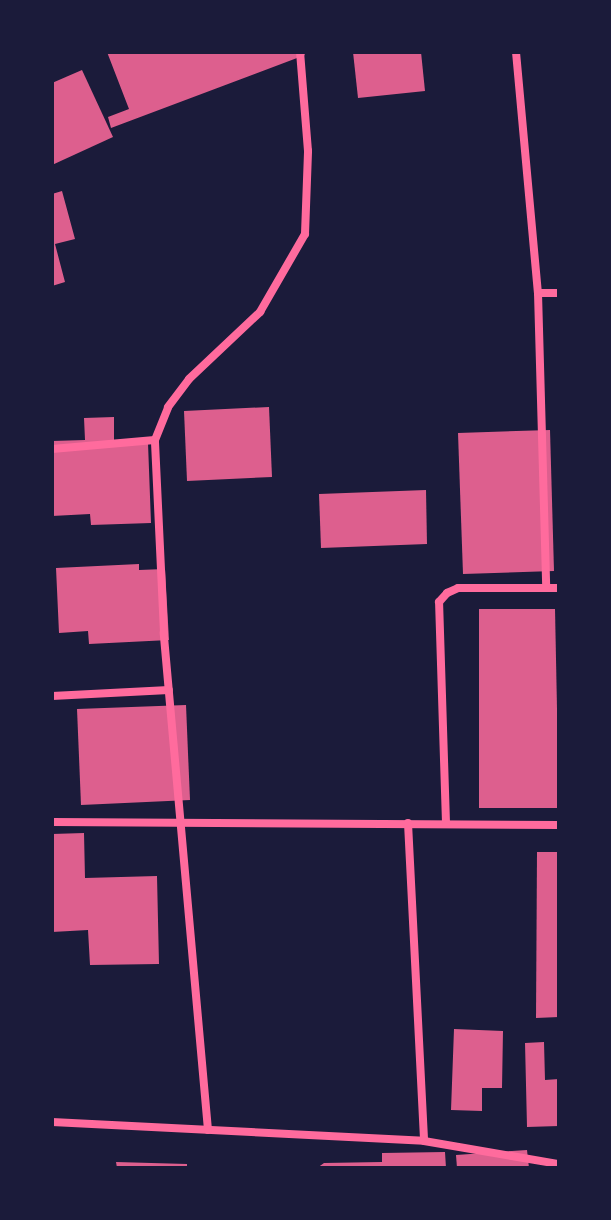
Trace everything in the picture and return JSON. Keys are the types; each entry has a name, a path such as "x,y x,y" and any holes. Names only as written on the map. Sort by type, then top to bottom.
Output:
{"street":[{"path":"208,1130 169,690 155,440 168,407 189,379 260,312 305,234 308,151 300,52"},
{"path":"516,52 538,293 546,588"},
{"path":"538,293 559,293"},
{"path":"52,449 155,440"},
{"path":"446,823 439,602 447,593 458,588 559,588"},
{"path":"52,696 169,690"},
{"path":"52,822 559,825"},
{"path":"408,823 424,1141"},
{"path":"52,1122 424,1141 559,1164"}],"building":[{"path":"107,52 303,52 305,55 111,128 108,117 129,109"},
{"path":"353,52 421,52 425,91 358,98"},
{"path":"82,70 113,137 52,165 52,83"},
{"path":"62,191 75,239 55,244 65,282 52,286 52,194"},
{"path":"269,407 272,477 187,481 184,411"},
{"path":"114,417 114,445 148,443 151,523 91,525 90,514 52,516 52,441 85,440 84,418"},
{"path":"550,430 554,571 463,574 458,433"},
{"path":"426,490 427,544 321,548 319,494"},
{"path":"139,564 139,570 165,569 169,640 89,644 88,631 59,633 56,568"},
{"path":"479,609 555,609 559,808 479,808"},
{"path":"186,705 190,800 81,805 77,709"},
{"path":"84,833 85,878 157,876 159,964 90,965 88,930 52,932 52,834"},
{"path":"537,852 559,852 559,1017 536,1018"},
{"path":"454,1029 503,1031 502,1088 482,1088 482,1111 451,1110"},
{"path":"544,1042 545,1080 559,1079 559,1126 527,1127 525,1043"},
{"path":"527,1150 529,1168 457,1168 456,1155"},
{"path":"445,1152 446,1168 317,1168 324,1163 382,1162 382,1153"},
{"path":"116,1162 187,1164 187,1168 117,1168"}]}
